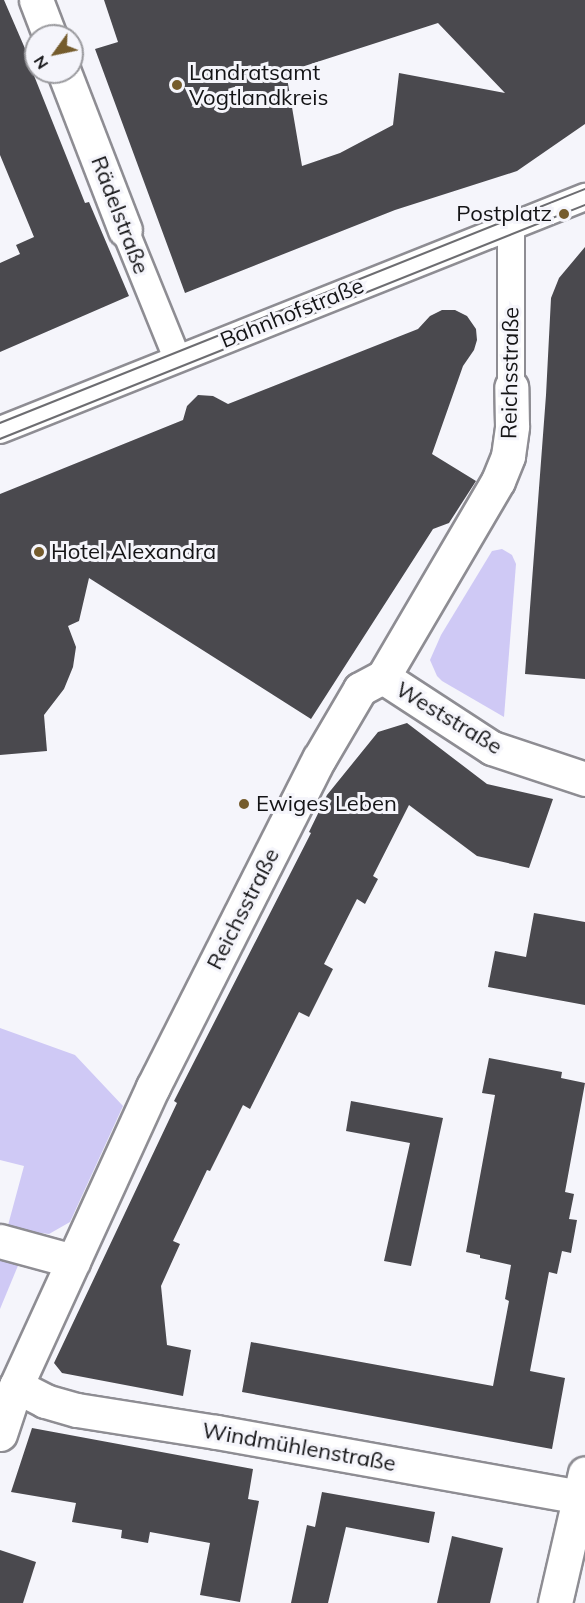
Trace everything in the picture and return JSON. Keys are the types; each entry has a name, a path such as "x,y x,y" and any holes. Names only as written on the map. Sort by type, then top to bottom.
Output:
{"street":[{"path":"36,0 45,24"},
{"name":"Rädelstraße","path":"69,84 177,358"},
{"name":"Bahnhofstraße","path":"0,430 585,197"},
{"name":"Reichsstraße","path":"0,1434 16,1386 153,1087 319,759 360,689 383,677 498,481 508,456 512,426 511,226"},
{"name":"Weststraße","path":"383,677 492,748 585,779"},
{"path":"0,1241 73,1261"},
{"name":"Windmühlenstraße","path":"16,1386 45,1401 77,1410 583,1490"},
{"path":"555,1603 583,1490"}],"shaded area":[{"path":"502,549 512,555 516,564 504,717 442,681 437,676 430,660 441,635 492,551"},
{"path":"0,1028 75,1055 123,1106 70,1222 49,1234 7,1229 24,1166 0,1160"},
{"path":"0,1251 22,1256 0,1309"}],"building":[{"path":"0,0 4,0 24,46 24,84 37,84 85,203 89,202 129,296 0,352 0,263 20,254 16,245 34,237 0,155"},
{"path":"104,0 585,0 585,124 517,171 395,210 185,293 95,49 118,42","holes":["438,23 505,93 399,73 393,125 340,153 302,166 286,72"]},
{"path":"585,247 585,679 525,674 551,298 559,278"},
{"path":"442,310 455,310 467,316 476,329 477,340 474,350 463,366 432,454 476,481 449,523 433,529 311,719 89,578 79,621 68,626 76,647 73,667 64,689 44,715 47,751 0,755 0,494 183,420 187,406 198,395 213,396 228,404 418,329 430,316"},
{"path":"407,723 487,784 553,799 529,868 477,856 409,805 373,876 378,879 365,904 357,899 324,964 333,969 309,1017 299,1012 250,1109 243,1105 210,1171 207,1170 173,1241 180,1244 161,1286 167,1345 191,1350 183,1396 62,1373 54,1363 177,1103 174,1101 311,833 309,832 327,795 378,732"},
{"path":"534,913 585,922 585,1005 488,987 495,951 526,957"},
{"path":"489,1058 562,1072 561,1078 585,1083 565,1192 574,1194 569,1219 577,1220 571,1253 562,1251 557,1274 549,1272 530,1371 565,1378 552,1449 242,1392 251,1342 493,1386 509,1301 505,1299 511,1265 480,1258 480,1255 466,1252 495,1095 482,1093"},
{"path":"351,1101 443,1118 411,1266 384,1261 410,1143 346,1131"},
{"path":"32,1428 253,1469 248,1499 259,1501 240,1602 200,1595 210,1543 150,1532 148,1543 121,1538 122,1530 72,1522 76,1503 11,1492"},
{"path":"322,1492 435,1512 429,1543 346,1527 328,1603 291,1603 307,1525 315,1527"},
{"path":"452,1536 503,1548 490,1603 437,1603"},
{"path":"0,1550 36,1562 23,1603 0,1603"}],"tram line":[{"path":"0,423 585,189"},
{"path":"0,439 585,205"}],"place":[{"name":"Landratsamt Vogtlandkreis","path":"177,85"},
{"name":"Postplatz","path":"564,214"},
{"name":"Hotel Alexandra","path":"39,552"},
{"name":"Ewiges Leben","path":"244,804"}]}
